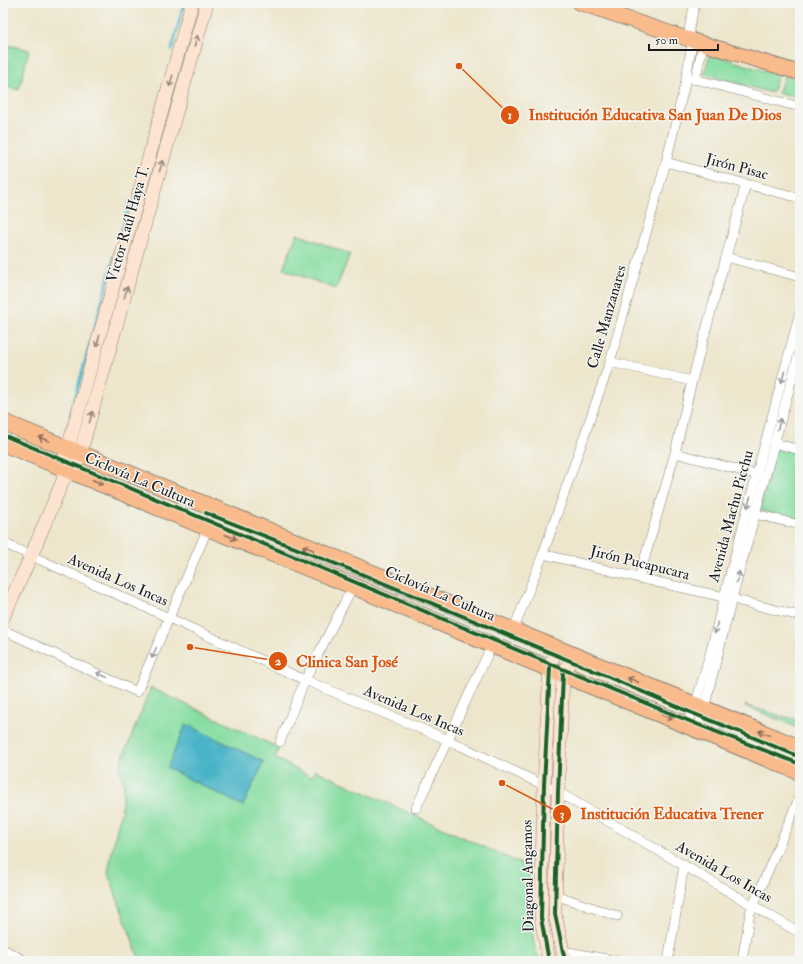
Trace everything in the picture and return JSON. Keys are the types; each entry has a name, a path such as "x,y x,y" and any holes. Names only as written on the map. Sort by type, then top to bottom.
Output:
{"highway":[{"path":"3,422 800,748"},
{"path":"3,443 66,473 352,586 800,772"}],"main road":[{"path":"580,3 618,9 697,41 800,73"}],"street":[{"name":"Victor Raúl Haya T.","path":"74,452 192,3"},
{"name":"Victor Raúl Haya T.","path":"74,452 207,3"},
{"name":"Calle Manzanares","path":"513,631 543,554 610,362 691,78 692,44 697,41 689,29 695,3"},
{"path":"691,78 800,107"},
{"name":"Jirón Pisac","path":"666,162 800,198"},
{"path":"639,578 746,184"},
{"path":"726,257 800,277"},
{"name":"Avenida Machu Picchu","path":"692,728 700,707 711,650 755,514 761,475 774,443 794,362 800,312"},
{"name":"Avenida Machu Picchu","path":"728,598 761,475 794,362 800,349"},
{"path":"610,362 692,381"},
{"path":"774,443 800,450"},
{"path":"3,618 31,556 74,452"},
{"path":"674,453 761,475"},
{"path":"755,514 800,525"},
{"path":"3,630 137,692 208,528"},
{"name":"Avenida Los Incas","path":"3,543 305,680 448,740 544,785 800,933"},
{"name":"Jirón Pucapucara","path":"543,554 800,616"},
{"path":"280,742 305,680 352,586"},
{"path":"416,808 492,645"},
{"name":"Diagonal Angamos","path":"549,961 542,918 544,785 556,671 566,653"},
{"name":"Diagonal Angamos","path":"556,671 558,792 554,914 564,956"},
{"path":"742,961 750,913 800,796"},
{"path":"668,961 684,865"},
{"path":"555,895 617,916"},
{"path":"3,949 25,961"},
{"path":"564,956 617,961"}],"green space":[{"path":"7,45 29,50 19,90 3,86 3,60"},
{"path":"185,46 190,48 154,178 149,176"},
{"path":"710,54 778,75 772,93 704,74"},
{"path":"785,75 800,81 800,99 778,93"},
{"path":"297,234 350,254 336,289 283,269"},
{"path":"776,446 800,452 800,520 760,510"},
{"path":"151,688 279,748 275,758 311,777 315,770 530,868 530,910 534,945 540,961 140,961 108,873 121,812 124,785 119,767"},
{"path":"745,705 781,716 779,720"},
{"path":"783,716 800,721 800,729 782,721"}],"water":[{"path":"186,724 264,762 243,806 167,768"}],"waterway":[{"path":"172,50 184,3"},
{"path":"70,416 130,201"}],"cycle path":[{"name":"Ciclovía La Cultura","path":"3,435 565,670 699,725 800,764"},
{"name":"Ciclovía La Cultura","path":"206,513 359,573 800,757"},
{"path":"549,961 541,918 544,785 550,668"},
{"path":"563,674 555,914 565,961"}],"place":[{"name":"Institución Educativa San Juan De Dios","path":"459,66"},
{"name":"Clinica San José","path":"190,647"},
{"name":"Institución Educativa Trener","path":"502,783"}]}
